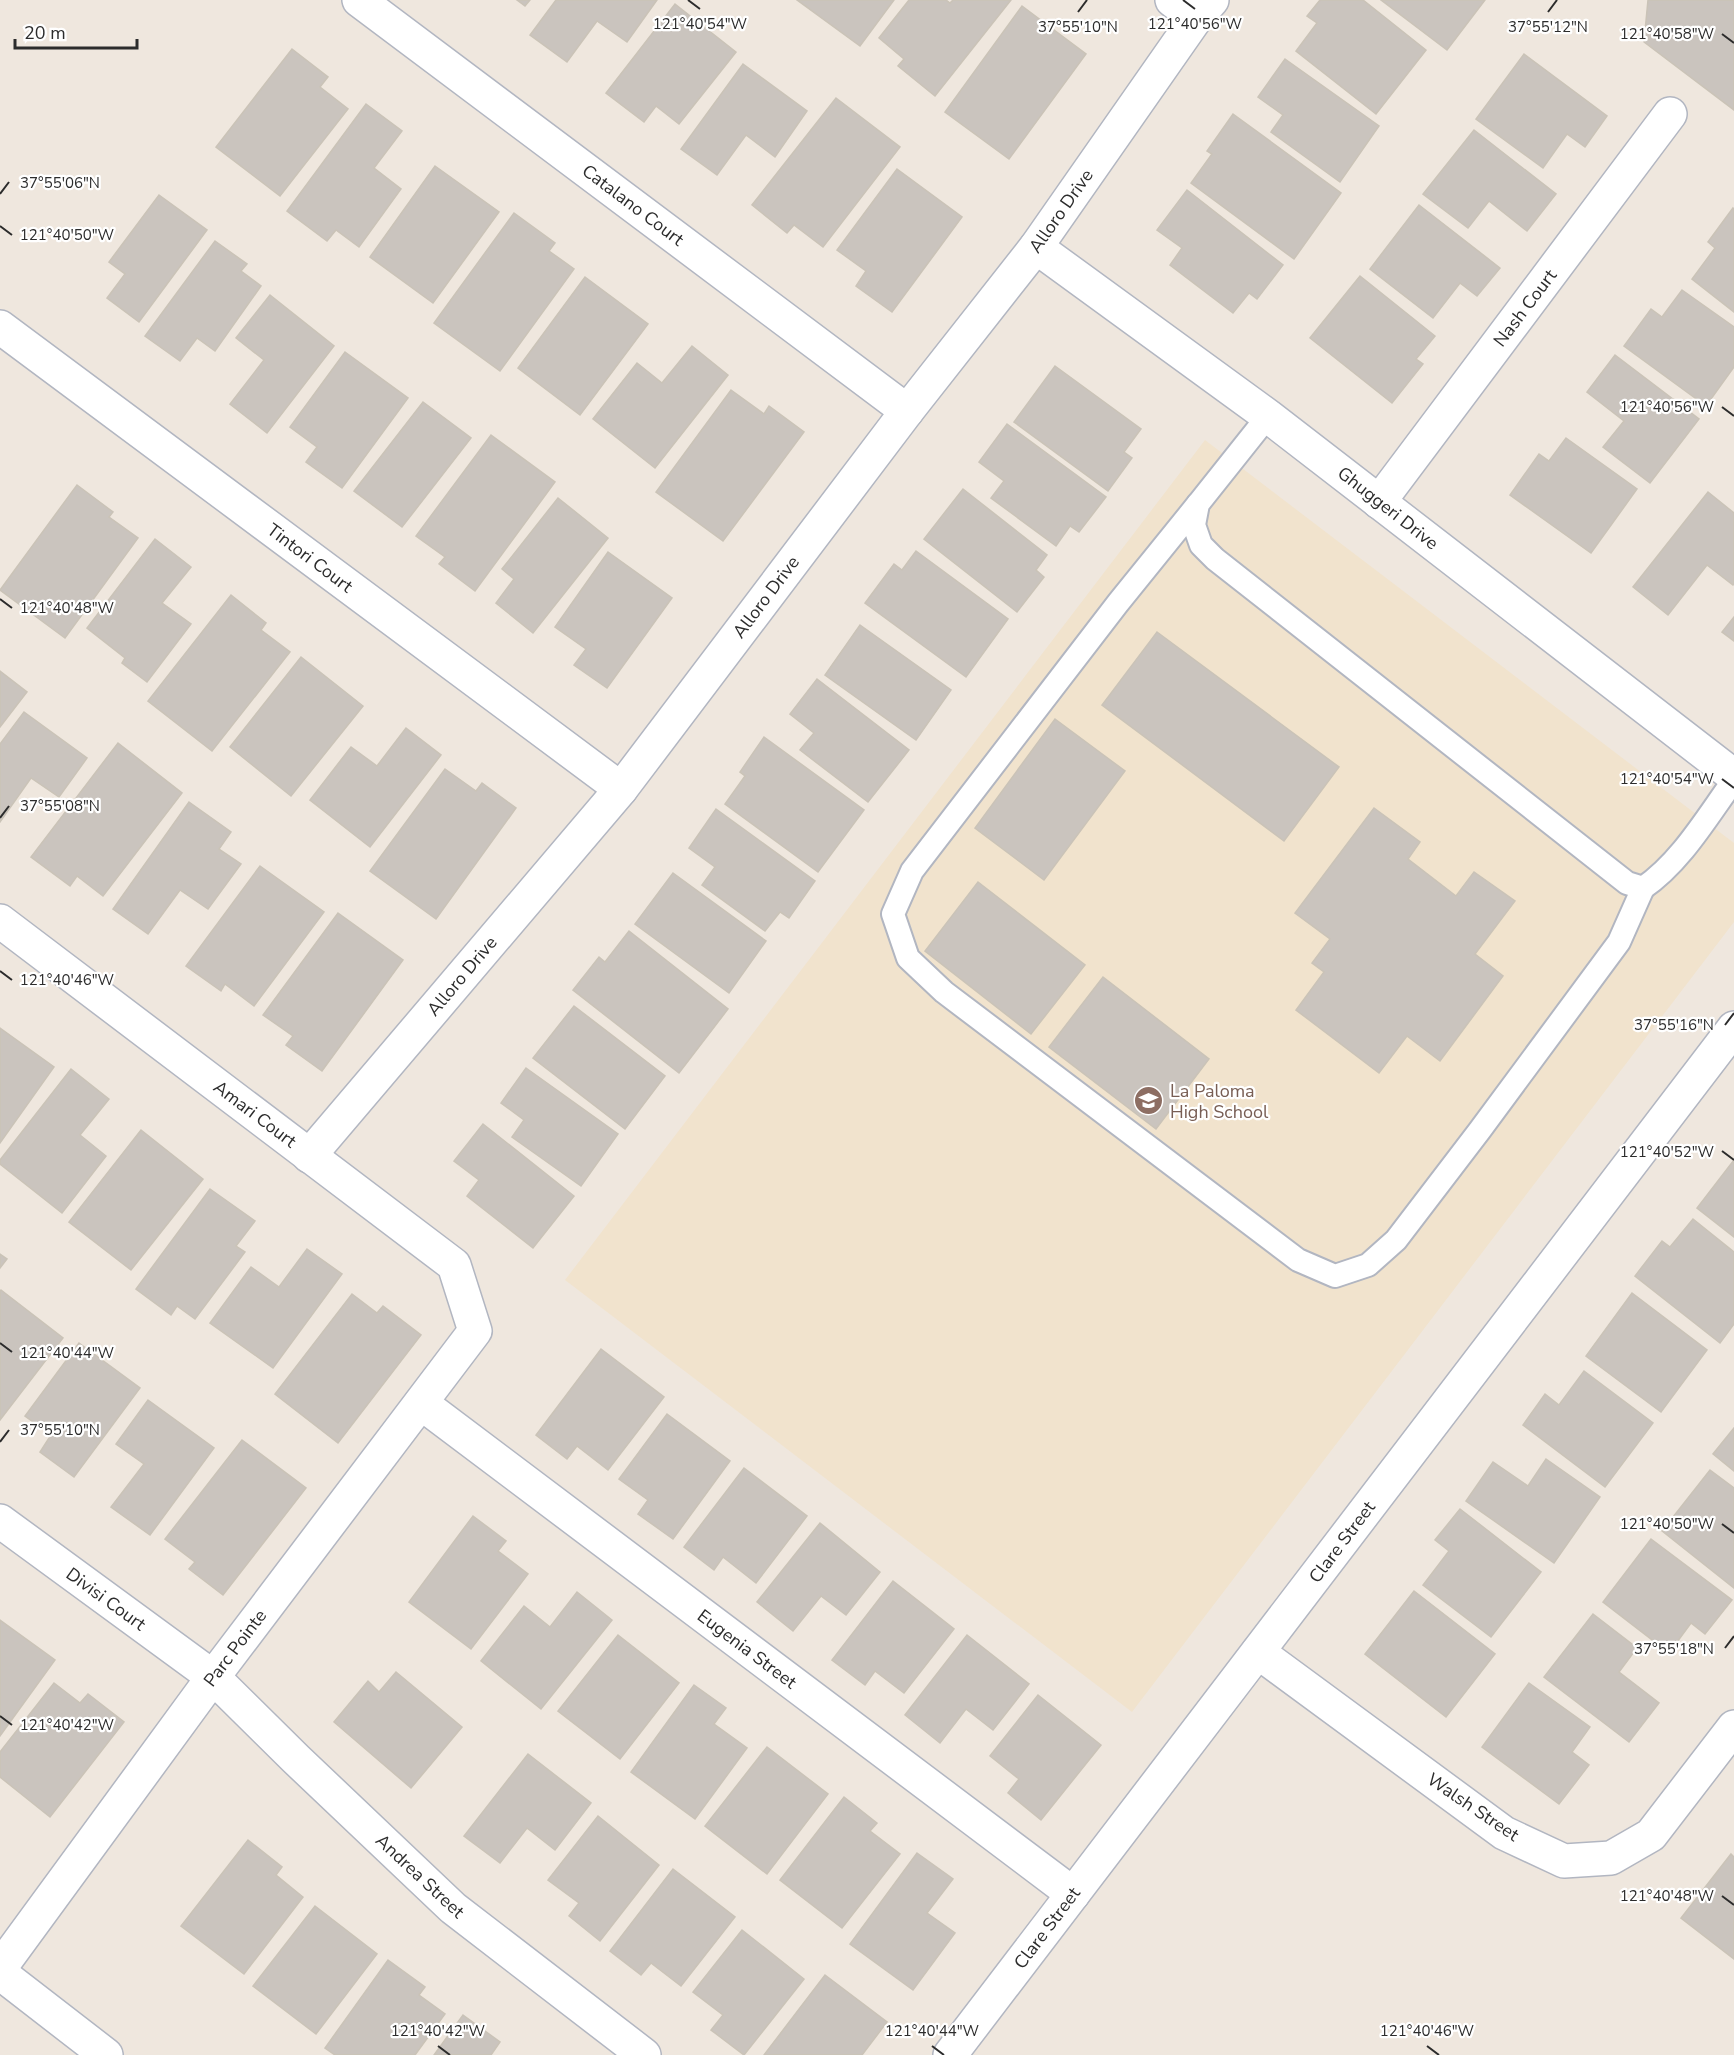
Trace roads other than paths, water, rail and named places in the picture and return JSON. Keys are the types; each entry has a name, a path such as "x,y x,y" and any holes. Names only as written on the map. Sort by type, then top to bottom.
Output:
{"street":[{"name":"Catalano Court","path":"359,0 907,411"},
{"name":"Alloro Drive","path":"309,1156 621,789 907,411 1036,247 1193,6"},
{"name":"Nash Court","path":"1379,502 1670,114"},
{"name":"Ghuggeri Drive","path":"1036,247 1268,416 1734,778"},
{"name":"Tintori Court","path":"0,327 621,789"},
{"name":"Amari Court","path":"0,921 454,1265 475,1331"},
{"name":"Clare Street","path":"950,2055 1734,1028"},
{"name":"Parc Pointe","path":"0,1968 213,1677 475,1331"},
{"name":"Eugenia Street","path":"421,1403 1073,1894"},
{"name":"Divisi Court","path":"0,1521 213,1677"},
{"name":"Walsh Street","path":"1258,1652 1504,1833 1564,1862 1611,1858 1651,1835 1734,1727"},
{"name":"Andrea Street","path":"213,1677 296,1760 453,1908 644,2055"},
{"path":"0,1973 106,2055"}],"lane":[{"path":"1268,416 1118,603 912,872 893,914 908,958 944,992 1298,1260 1335,1276 1368,1265 1396,1240 1619,942 1643,888 1658,878 1682,850 1734,778"},
{"path":"1198,504 1194,525 1201,545 1215,559 1628,883 1643,888"}],"place":[{"name":"La Paloma High School","path":"1149,1101"}]}
